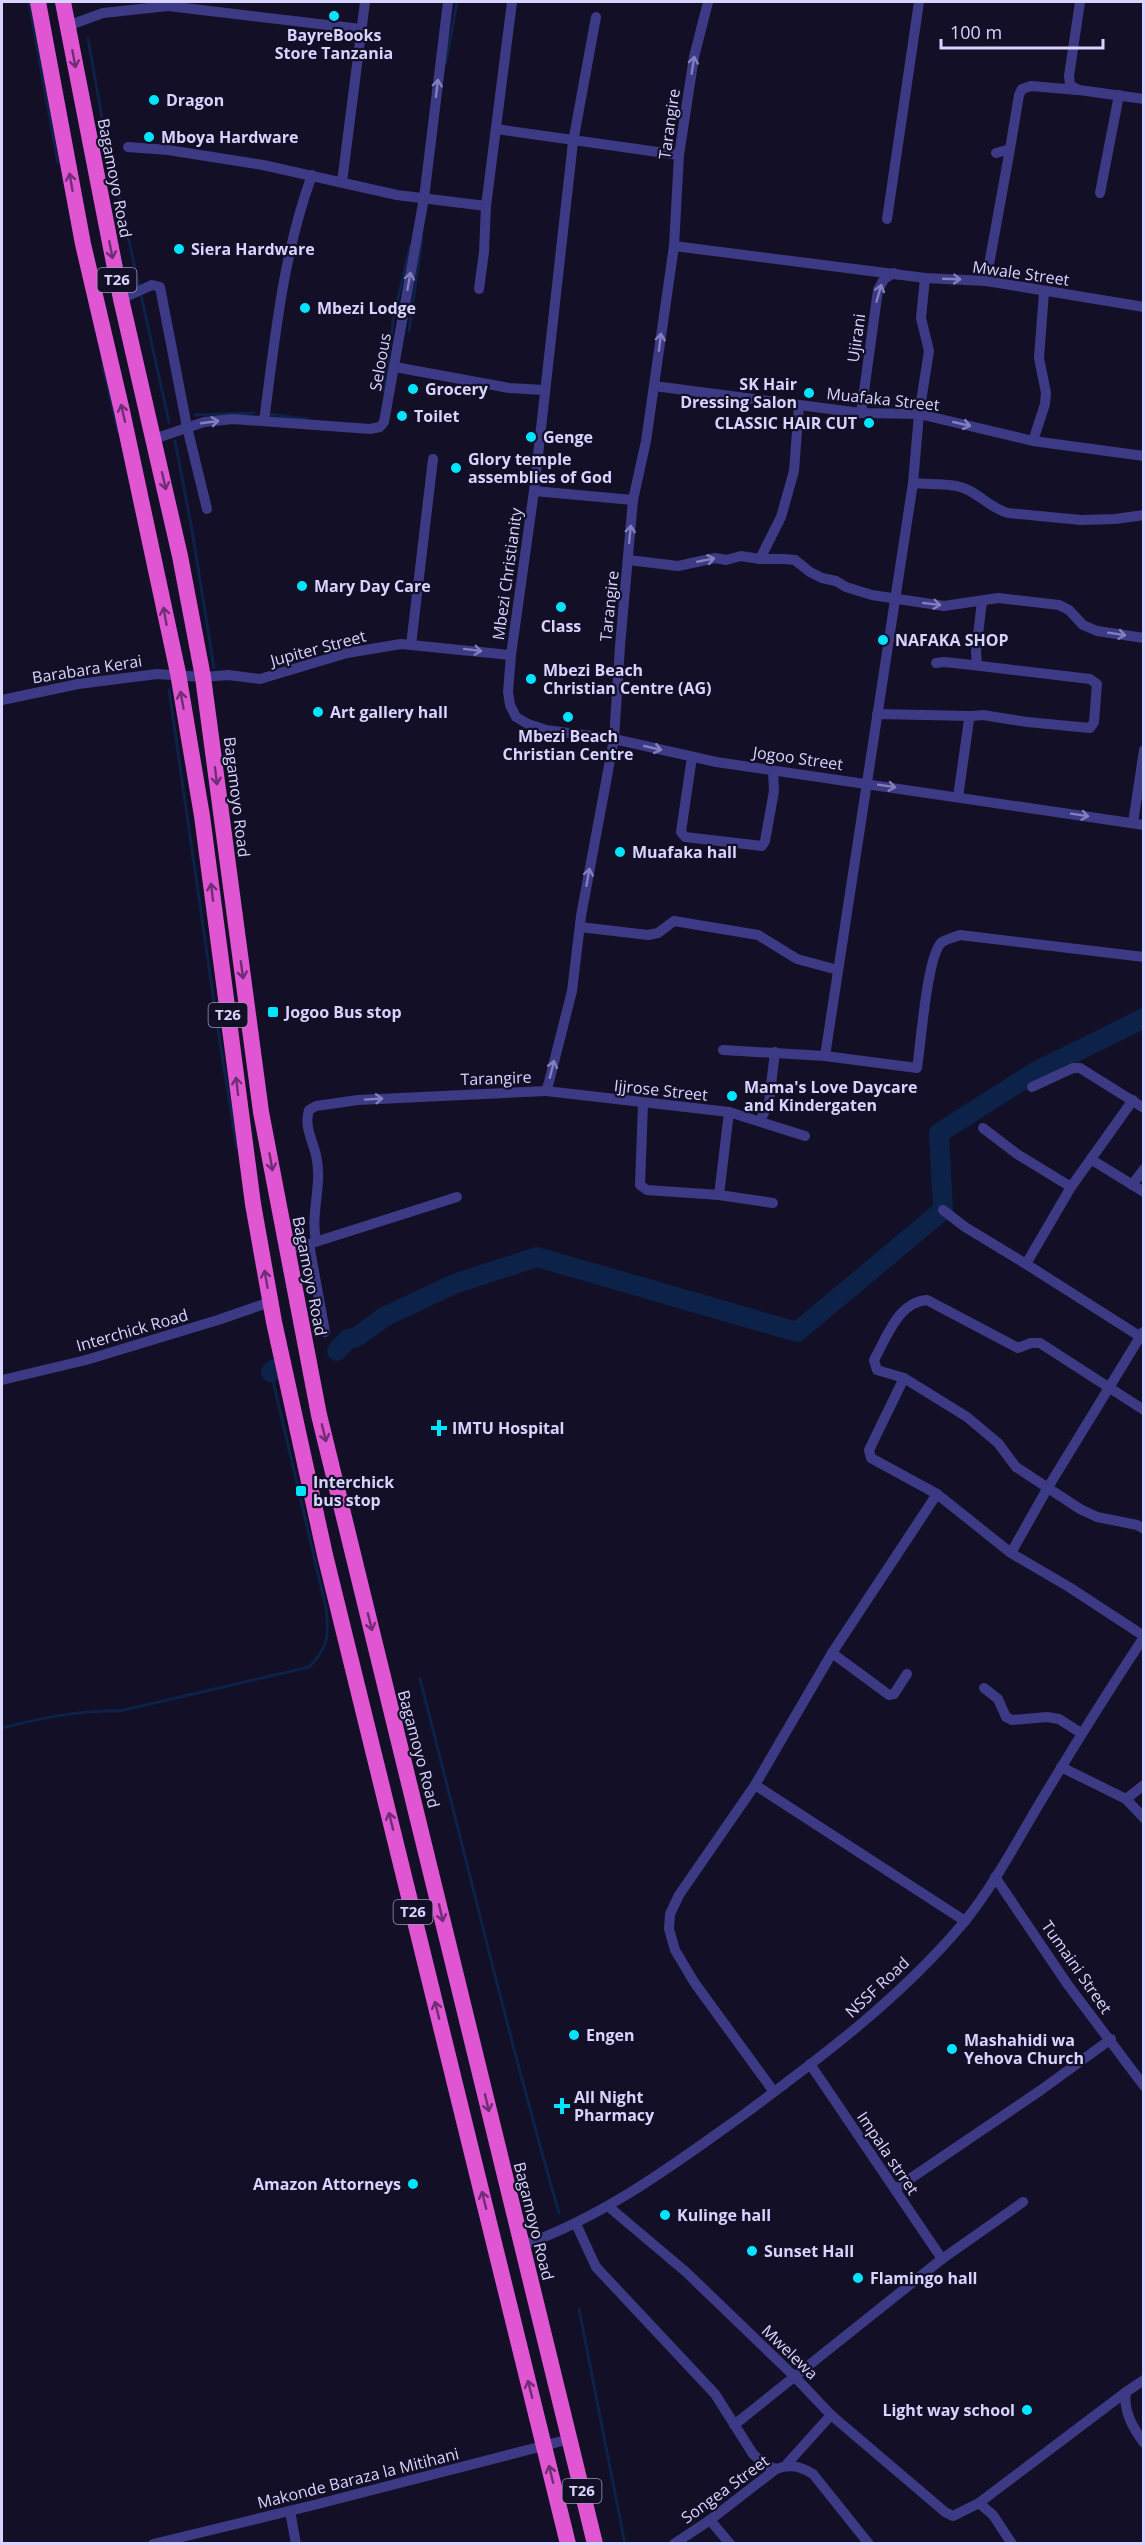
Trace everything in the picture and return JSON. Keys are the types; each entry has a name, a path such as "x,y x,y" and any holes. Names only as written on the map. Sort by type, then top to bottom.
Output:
{"highway":[{"name":"T26","path":"38,2 83,244 123,411 178,674 202,816 251,1194 285,1377 325,1555 568,2544"},
{"name":"Bagamoyo Road","path":"63,2 121,299 180,556 203,677 261,1112 311,1376 595,2544"}],"street":[{"path":"342,182 365,2"},
{"name":"Seloous","path":"154,439 187,427 232,419 370,429 380,427 384,422 424,198 448,2"},
{"path":"479,289 486,206 512,2"},
{"name":"Tarangire","path":"312,1242 319,1188 316,1156 306,1119 309,1110 316,1106 358,1100 546,1091 572,991 580,927 614,739 633,500 646,441 674,246 679,155 694,57 708,2"},
{"path":"887,219 919,2"},
{"path":"1079,90 1070,84 1069,76 1080,2"},
{"path":"67,26 103,13 168,6 361,29"},
{"name":"Mbezi Christianity","path":"512,655 534,491 573,142 596,17"},
{"path":"986,281 1019,95 1022,89 1031,86 1119,94 1143,99"},
{"path":"1100,193 1119,94"},
{"path":"496,129 573,142 679,155"},
{"path":"128,147 168,150 312,175 368,190 486,206"},
{"path":"996,153 1010,149"},
{"path":"264,421 278,313 290,249 312,175"},
{"name":"Mwale Street","path":"674,246 925,278 986,281 1143,307"},
{"name":"Ujirani","path":"861,413 878,290 884,279 894,273"},
{"path":"825,1056 913,483 919,414 929,351 921,318 925,278"},
{"path":"121,299 152,285 160,287 187,427 207,509"},
{"path":"1033,441 1045,404 1046,393 1039,358 1044,292"},
{"path":"395,367 509,388 544,390"},
{"name":"Muafaka Street","path":"654,386 861,413 919,414 1033,441 1143,456"},
{"path":"760,559 781,517 794,471 799,405"},
{"path":"411,645 433,459"},
{"path":"913,483 960,486 998,510 1008,513 1081,520 1143,515"},
{"path":"534,491 633,500"},
{"path":"628,560 678,566 715,558 726,560 741,556 795,561 810,572 846,587 895,600 944,606 998,598 1059,605 1069,609 1083,625 1097,631 1143,638"},
{"path":"977,665 976,652 982,601"},
{"name":"Jupiter Street","path":"178,674 203,677 228,675 260,679 347,653 382,646 411,645 512,655"},
{"name":"Jogoo Street","path":"512,655 508,692 510,705 516,717 546,730 614,739 692,757 773,771 1138,824"},
{"path":"877,714 983,715 1087,729 1092,727 1094,722 1097,689 1093,681 977,665 936,663"},
{"name":"Barabara Kerai","path":"2,700 78,684 157,674 178,674"},
{"path":"958,797 969,720 972,716"},
{"path":"1138,824 1143,750"},
{"path":"692,757 681,832 685,837 762,846 772,805 773,771"},
{"path":"580,927 648,935 658,933 674,921 707,925 758,936 797,959 838,970"},
{"path":"723,1050 825,1056 917,1068 923,1032 926,989 934,956 941,943 960,935 1143,957"},
{"path":"760,1121 769,1102 775,1052"},
{"path":"1032,1087 1073,1068 1080,1068 1143,1108"},
{"name":"Ijjrose Street","path":"546,1091 643,1104 729,1112 805,1136"},
{"path":"1026,1264 1071,1187 1133,1100"},
{"path":"643,1104 640,1185 647,1190 719,1195 773,1203"},
{"path":"719,1195 729,1112"},
{"path":"983,1128 1017,1154 1071,1187"},
{"path":"1092,1160 1143,1192"},
{"path":"1132,1185 1143,1168"},
{"path":"287,1251 457,1197"},
{"path":"943,1210 964,1227 1142,1336 1047,1489 1011,1553"},
{"path":"312,1242 324,1332"},
{"path":"1143,1410 1040,1343 1031,1343 1018,1348 927,1300 914,1301 903,1310 874,1360 877,1370 904,1378 967,1417 998,1443 1016,1467 1047,1489 1097,1517 1143,1528"},
{"name":"Interchick Road","path":"2,1380 97,1356 270,1302"},
{"path":"904,1378 869,1454 876,1461 938,1494 1011,1553 1069,1587 1143,1636"},
{"path":"774,2092 694,1982 675,1950 669,1929 670,1914 679,1895 755,1785 832,1653 938,1494"},
{"name":"NSSF Road","path":"521,2246 576,2224 609,2207 774,2092 903,1986 965,1921 995,1877 1081,1733 1143,1636"},
{"path":"832,1653 889,1695 894,1694 907,1674"},
{"path":"984,1688 998,1699 1006,1717 1012,1720 1047,1717 1059,1719 1081,1733"},
{"path":"1061,1767 1126,1799 1143,1818"},
{"path":"755,1785 965,1921"},
{"path":"1126,1799 1143,1785"},
{"name":"Tumaini Street","path":"995,1877 1068,1985 1139,2071 1143,2086"},
{"path":"895,2189 1041,2090 1111,2039"},
{"name":"Impala strret","path":"810,2064 942,2259"},
{"path":"734,2425 942,2259 1023,2202"},
{"name":"Mwelewa","path":"609,2207 686,2272 831,2415 952,2516 979,2503"},
{"path":"576,2224 596,2267 715,2394 753,2454 764,2464 781,2467 831,2415"},
{"path":"1012,2544 993,2515 979,2503 1143,2379"},
{"path":"1126,2392 1125,2400 1130,2419 1143,2444"},
{"name":"Makonde Baraza la Mitihani","path":"153,2544 570,2439"},
{"name":"Songea Street","path":"674,2544 781,2467 803,2468 813,2474 869,2544"},
{"path":"290,2511 296,2544"},
{"path":"710,2520 730,2544"}],"waterway":[{"path":"29,2 58,163"},
{"path":"446,62 457,2"},
{"path":"88,39 103,123 169,422"},
{"path":"409,331 422,238"},
{"path":"384,391 394,315 410,247"},
{"path":"103,366 118,431"},
{"path":"195,415 254,413"},
{"path":"267,414 307,419"},
{"path":"175,441 214,668"},
{"path":"169,690 237,1148"},
{"path":"337,1351 348,1339 357,1337 384,1317 454,1284 537,1257 797,1332 943,1210 939,1133 1035,1072 1144,1018"},
{"path":"271,1372 275,1369"},
{"path":"2,1728 60,1715 120,1711 309,1667 316,1660 326,1640 326,1608 271,1372"},
{"path":"420,1679 505,2013 559,2213"},
{"path":"579,2309 625,2544"}],"place":[{"name":"BayreBooks Store Tanzania","path":"334,16"},
{"name":"Dragon","path":"154,100"},
{"name":"Mboya Hardware","path":"149,137"},
{"name":"Siera Hardware","path":"179,249"},
{"name":"Mbezi Lodge","path":"305,308"},
{"name":"Grocery","path":"413,389"},
{"name":"SK Hair Dressing Salon","path":"809,393"},
{"name":"Toilet","path":"402,416"},
{"name":"CLASSIC HAIR CUT","path":"869,423"},
{"name":"Genge","path":"531,437"},
{"name":"Glory temple assemblies of God","path":"456,468"},
{"name":"Mary Day Care","path":"302,586"},
{"name":"Class","path":"561,607"},
{"name":"NAFAKA SHOP","path":"883,640"},
{"name":"Mbezi Beach Christian Centre (AG)","path":"531,679"},
{"name":"Art gallery hall","path":"318,712"},
{"name":"Mbezi Beach Christian Centre","path":"568,717"},
{"name":"Muafaka hall","path":"620,852"},
{"name":"Jogoo Bus stop","path":"273,1012"},
{"name":"Mama's Love Daycare and Kindergaten","path":"732,1096"},
{"name":"IMTU Hospital","path":"439,1428"},
{"name":"Interchick bus stop","path":"301,1491"},
{"name":"Engen","path":"574,2035"},
{"name":"Mashahidi wa Yehova Church","path":"952,2049"},
{"name":"All Night Pharmacy","path":"562,2106"},
{"name":"Amazon Attorneys","path":"413,2184"},
{"name":"Kulinge hall","path":"665,2215"},
{"name":"Sunset Hall","path":"752,2251"},
{"name":"Flamingo hall","path":"858,2278"},
{"name":"Light way school","path":"1027,2410"}]}
